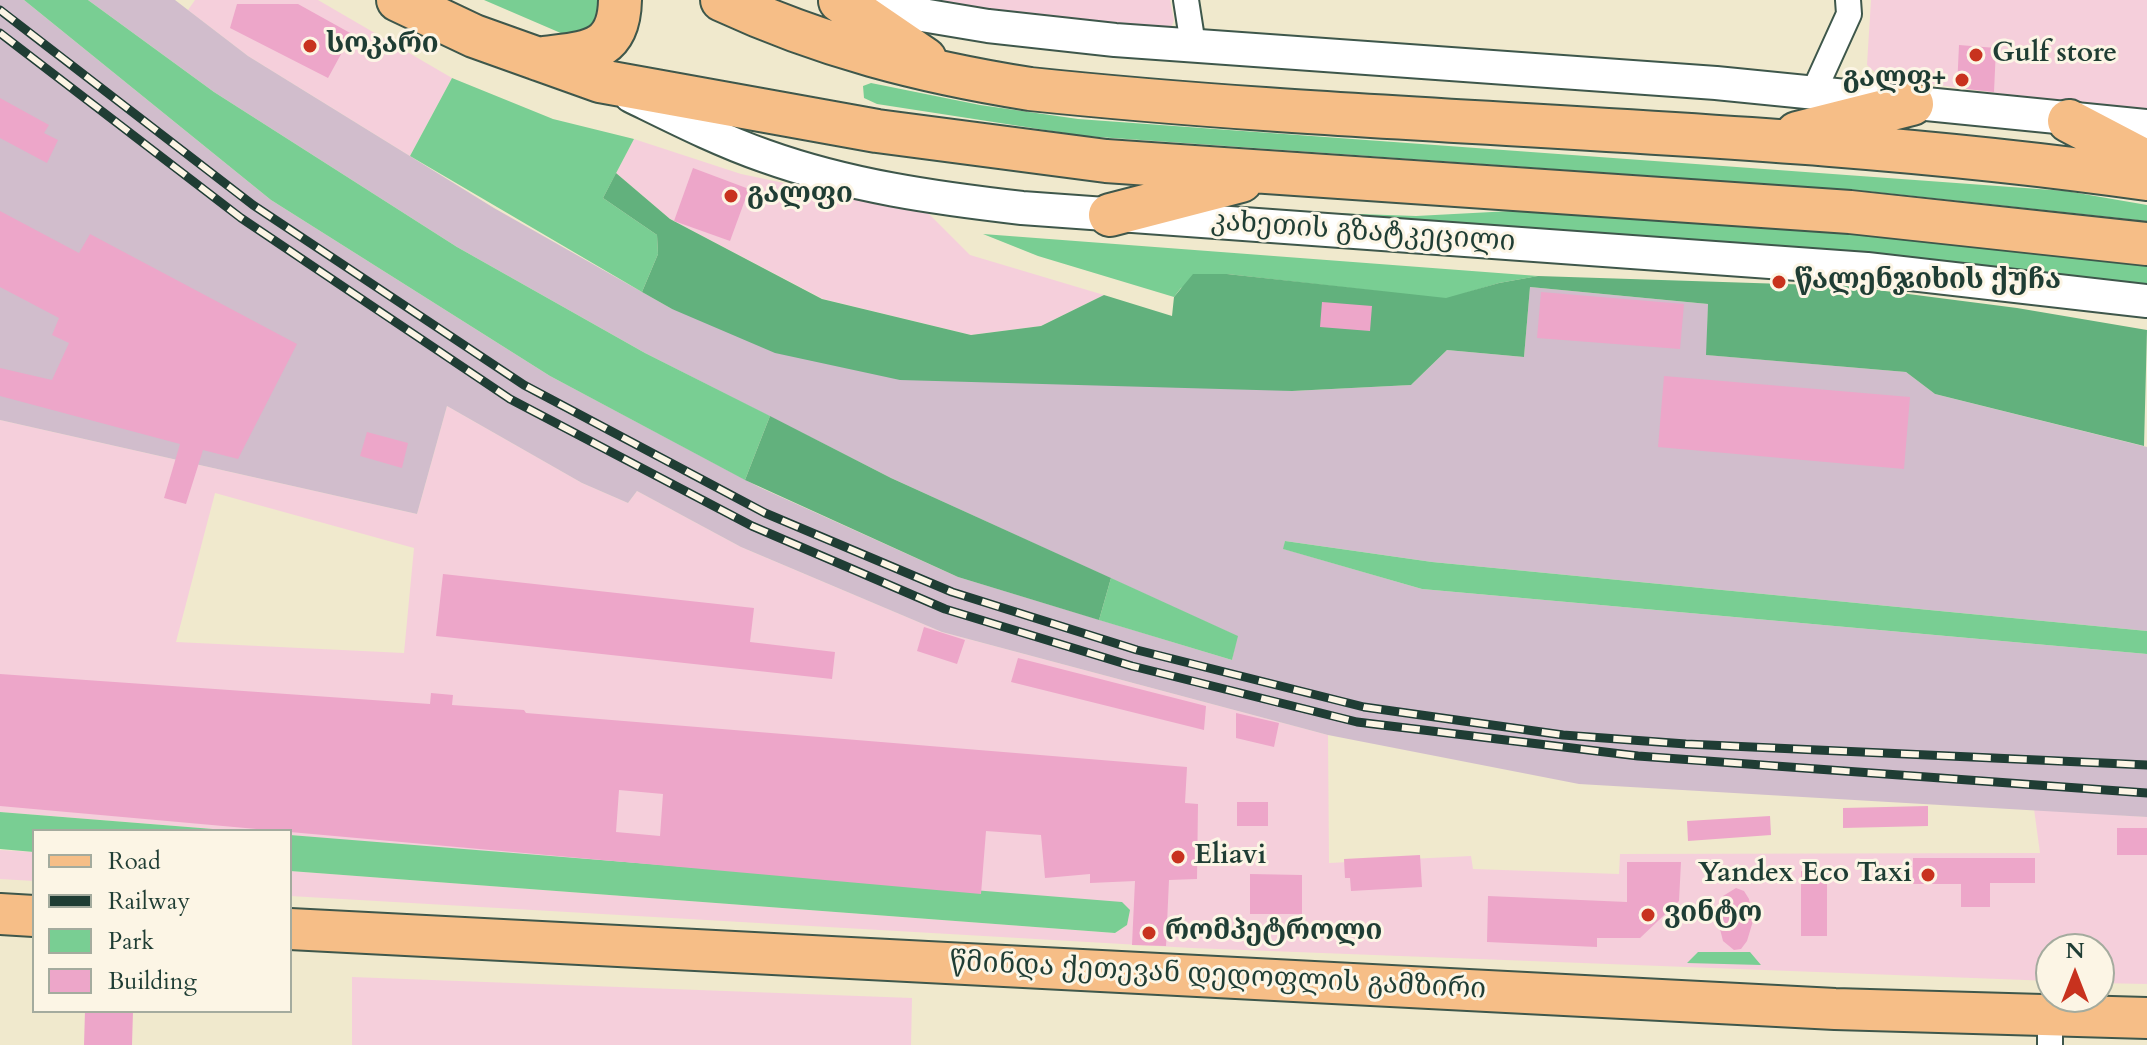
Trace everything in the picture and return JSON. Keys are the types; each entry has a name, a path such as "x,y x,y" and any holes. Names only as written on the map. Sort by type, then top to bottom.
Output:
{"highway":[{"name":"კახეთის გზატკეცილი","path":"398,0 533,59 600,81 877,131 1008,150 1106,161 1850,212 2147,244"},
{"path":"533,59 594,49 609,41 619,25 620,0"},
{"path":"722,0 781,27 855,52 957,78 1102,97 1766,141 1992,160 2147,179"},
{"path":"837,0 957,78"},
{"path":"1766,141 1912,104"},
{"path":"2069,121 2147,162"},
{"path":"1110,215 1275,172"}],"main road":[{"path":"0,914 32,916"},
{"name":"წმინდა ქეთევან დედოფლის გამზირი","path":"292,929 1835,1009 2050,1029 2147,1018"}],"street":[{"path":"837,0 1044,33 1814,91 2069,121 2147,126"},
{"path":"1186,0 1193,45"},
{"path":"1814,91 1849,14 1848,0"},
{"name":"კახეთის გზატკეცილი","path":"600,81 712,135 818,173 946,199 1110,215 1867,269 2147,301"}],"shaded area":[{"path":"0,0 24,0 271,200 550,376 759,487 958,577 1232,660 1237,636 891,478 645,353 457,247 214,92 88,0 175,0 248,56 494,208 672,309 1292,391 1411,385 1447,350 1524,357 1530,287 1708,304 1707,355 1906,372 1935,394 2147,447 2147,631 1432,562 1285,541 1284,549 1422,589 2147,654 2147,817 1579,784 1328,735 942,632 741,547 637,491 628,503 582,483 447,406 417,514 0,420"},
{"path":"195,0 318,0 452,78 410,156 248,56 188,10"},
{"path":"940,0 1170,0 1174,20 1170,31 1021,18"},
{"path":"1871,0 2147,0 2147,110 2126,111 1880,77 1867,65"},
{"path":"634,139 741,174 928,213 970,255 1104,295 1041,326 971,335 823,299 670,219 616,173"},
{"path":"447,406 582,483 628,503 637,491 741,547 942,632 1328,735 1329,863 1471,856 1473,869 1619,874 1620,854 2040,853 2034,809 2147,817 2147,984 2115,983 2115,933 2035,933 2035,980 1192,948 292,896 292,871 1115,933 1127,925 292,835 292,829 213,829 0,812 0,420 417,514","holes":["215,493 414,548 404,653 176,642"]},
{"path":"0,850 32,852 32,881 0,879"},
{"path":"352,977 912,998 911,1045 352,1045"}],"green space":[{"path":"24,0 88,0 214,92 457,247 645,353 770,416 745,480 550,376 271,200"},
{"path":"484,0 602,0 597,27 570,37"},
{"path":"452,78 553,119 634,139 603,198 657,235 658,254 642,292 410,156"},
{"path":"871,83 980,105 1078,119 2066,191 2147,205 2147,221 1866,191 1084,136 877,104 864,98 863,86"},
{"path":"616,173 670,219 822,299 971,335 1041,326 1104,295 1172,316 1174,297 1193,274 1227,274 1446,298 1538,276 1846,286 2017,308 2147,330 2144,446 1935,394 1906,372 1706,355 1708,304 1530,287 1524,357 1447,350 1411,385 1292,391 900,380 775,353 672,309 642,292 658,254 657,235 603,198"},
{"path":"1188,208 1416,216 1530,210 1887,237 2147,266 2147,285 1788,248"},
{"path":"983,234 1538,276 1499,283 1446,299 1227,274 1181,288 1174,297 1038,256"},
{"path":"770,416 891,478 1111,578 1099,620 958,577 745,480"},
{"path":"1285,541 1432,562 2147,631 2147,654 1422,589 1283,549"},
{"path":"1111,578 1238,636 1232,660 1099,620"},
{"path":"0,812 213,829 32,829 32,852 0,849"},
{"path":"292,835 1122,902 1130,910 1127,925 1115,933 292,871"},
{"path":"1698,952 1750,952 1761,965 1687,963"}],"building":[{"path":"237,4 298,4 352,34 328,78 230,28"},
{"path":"1959,45 1996,48 1994,92 1957,88"},
{"path":"0,98 49,125 44,133 58,140 47,163 0,138"},
{"path":"693,168 749,189 730,241 674,221"},
{"path":"0,211 79,253 90,234 297,344 238,459 203,450 186,504 164,498 180,444 0,396 0,368 52,380 69,343 52,335 59,318 0,287"},
{"path":"1541,292 1684,304 1680,349 1537,338"},
{"path":"1322,302 1372,306 1370,331 1320,327"},
{"path":"1664,376 1910,397 1904,469 1658,447"},
{"path":"367,432 408,443 402,468 360,456"},
{"path":"443,574 754,608 750,642 835,652 832,679 436,636"},
{"path":"924,627 965,640 957,664 917,651"},
{"path":"1018,658 1206,706 1204,730 1011,682"},
{"path":"0,674 430,704 431,693 453,695 452,705 524,710 526,713 1187,767 1185,803 1198,804 1197,879 1169,880 1166,946 1132,945 1135,881 1090,883 1090,874 1045,878 1041,835 986,831 981,894 292,832 292,829 256,829 0,806","holes":["619,790 663,794 660,836 616,832"]},
{"path":"1236,713 1279,723 1274,747 1236,738"},
{"path":"1237,802 1268,802 1268,826 1237,826"},
{"path":"1928,806 1928,826 1843,828 1843,808"},
{"path":"1770,816 1771,835 1688,841 1687,821"},
{"path":"2117,828 2147,828 2147,855 2117,855"},
{"path":"1420,855 1422,887 1351,891 1350,878 1345,878 1344,859"},
{"path":"1913,858 2035,858 2035,883 1990,883 1990,907 1961,907 1961,884 1913,884"},
{"path":"1627,862 1681,862 1679,901 1640,938 1597,938 1597,947 1487,942 1488,896 1627,902"},
{"path":"1801,871 1827,872 1827,936 1801,936"},
{"path":"1250,874 1302,875 1302,914 1250,914"},
{"path":"1736,888 1744,891 1749,899 1753,921 1747,941 1741,949 1734,950 1723,941 1717,917 1723,896"},
{"path":"85,1013 133,1013 132,1045 84,1045"}],"railway":[{"path":"0,10 253,205 524,385 765,513 952,592 1137,650 1364,707 1563,735 1686,744 2147,765"},
{"path":"0,33 241,218 510,399 752,526 945,609 1132,666 1357,722 1638,756 2147,793"}],"place":[{"name":"სოკარი","path":"310,46"},
{"name":"Gulf store","path":"1976,55"},
{"name":"გალფ+","path":"1962,80"},
{"name":"გალფი","path":"731,196"},
{"name":"წალენჯიხის ქუჩა","path":"1779,282"},
{"name":"Eliavi","path":"1178,857"},
{"name":"Yandex Eco Taxi","path":"1928,875"},
{"name":"ვინტო","path":"1648,915"},
{"name":"რომპეტროლი","path":"1149,933"}]}
